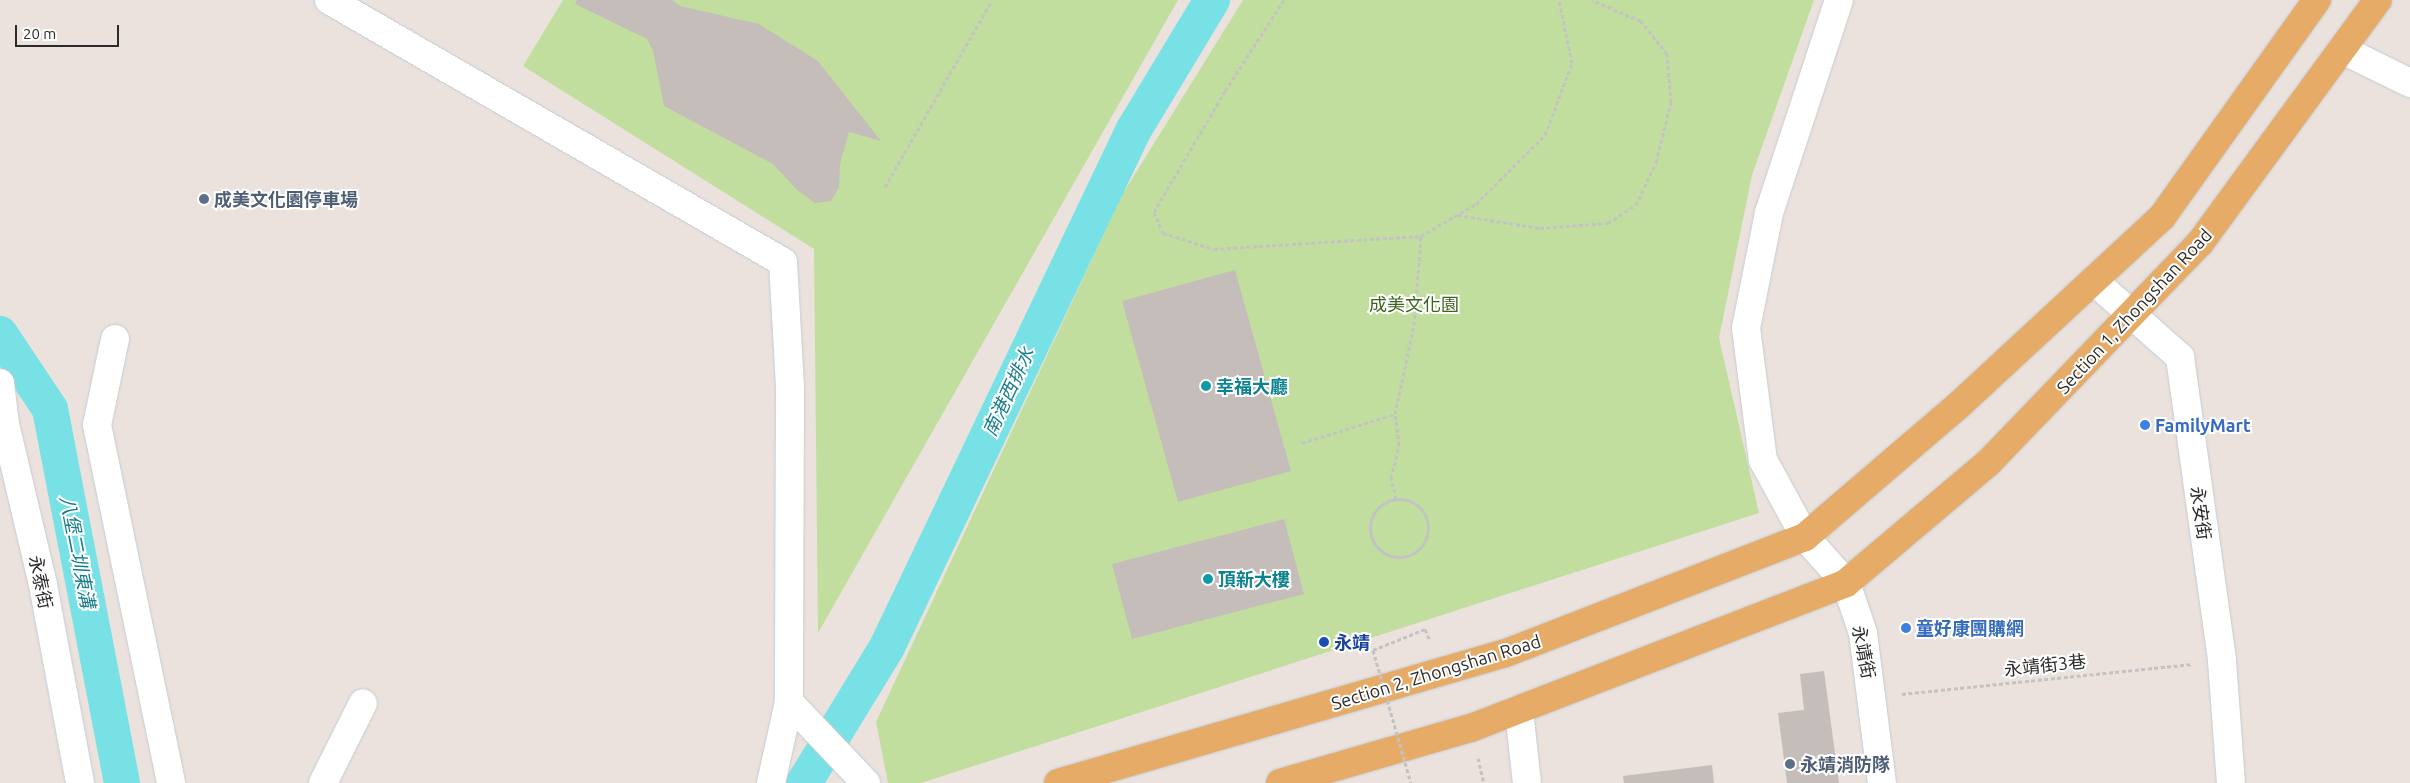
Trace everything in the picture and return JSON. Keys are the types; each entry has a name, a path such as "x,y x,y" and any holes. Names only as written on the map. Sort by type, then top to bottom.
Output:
{"main road":[{"path":"1805,537 1960,404 2162,217 2317,0"},
{"name":"Section 1, Zhongshan Road","path":"1846,582 1989,462 2133,316 2200,243 2378,0"},
{"name":"Section 2, Zhongshan Road","path":"1058,783 1506,653 1805,537"},
{"path":"1280,783 1471,728 1519,711 1846,582"}],"street":[{"path":"329,0 783,262 790,386 789,702 771,783"},
{"name":"永靖街","path":"1839,0 1769,213 1746,328 1763,460 1805,537 1846,582 1863,633 1882,783"},
{"path":"2343,50 2410,83"},
{"name":"永安街","path":"2094,281 2180,357 2222,660 2231,783"},
{"path":"115,339 97,425 171,783"},
{"name":"永泰街","path":"1,384 6,424 43,585 80,783"},
{"path":"789,702 866,783"},
{"path":"323,783 363,703"},
{"path":"1519,711 1527,783"}],"path":[{"path":"886,187 992,0"},
{"path":"1284,0 1225,91 1154,212 1164,233 1214,249 1421,236 1476,204 1546,134 1572,63 1559,0"},
{"path":"1457,215 1540,228 1608,223 1636,206 1656,162 1671,102 1667,54 1641,21 1592,0"},
{"path":"1396,499 1390,478 1399,445 1395,414 1414,325 1421,236"},
{"path":"1302,443 1395,414"},
{"path":"1396,499 1415,503 1427,518 1428,531 1424,543 1416,552 1404,556 1392,556 1381,551 1369,531 1376,508 1396,499"},
{"path":"1411,783 1372,650 1425,629"},
{"name":"永靖街3巷","path":"1872,697 2222,660"}],"green space":[{"path":"563,0 1178,0 818,633 814,249 523,66"},
{"name":"成美文化園","path":"1243,0 1814,0 1752,175 1719,338 1759,513 921,783 888,783 876,722 1122,195"}],"building":[{"path":"577,0 672,0 680,6 759,24 818,61 881,141 849,132 840,164 839,188 831,201 815,203 797,190 773,164 664,106 653,51 647,39 575,4"},
{"name":"幸福大廳","path":"1235,270 1291,471 1178,502 1122,301"},
{"name":"頂新大樓","path":"1284,519 1304,594 1132,639 1112,564"},
{"path":"1824,671 1839,783 1787,783 1778,713 1804,710 1800,674"},
{"path":"1712,765 1714,783 1624,783 1623,776"}],"waterway":[{"name":"南港西排水","path":"804,783 887,647 1133,131 1212,0"},
{"name":"八堡二圳東溝","path":"0,334 50,409 122,783"}],"place":[{"name":"成美文化園停車場","path":"204,199"},
{"name":"幸福大廳","path":"1206,386"},
{"name":"FamilyMart","path":"2145,425"},
{"name":"頂新大樓","path":"1208,579"},
{"name":"童好康團購網","path":"1906,628"},
{"name":"永靖","path":"1324,642"},
{"name":"永靖消防隊","path":"1790,764"}]}
